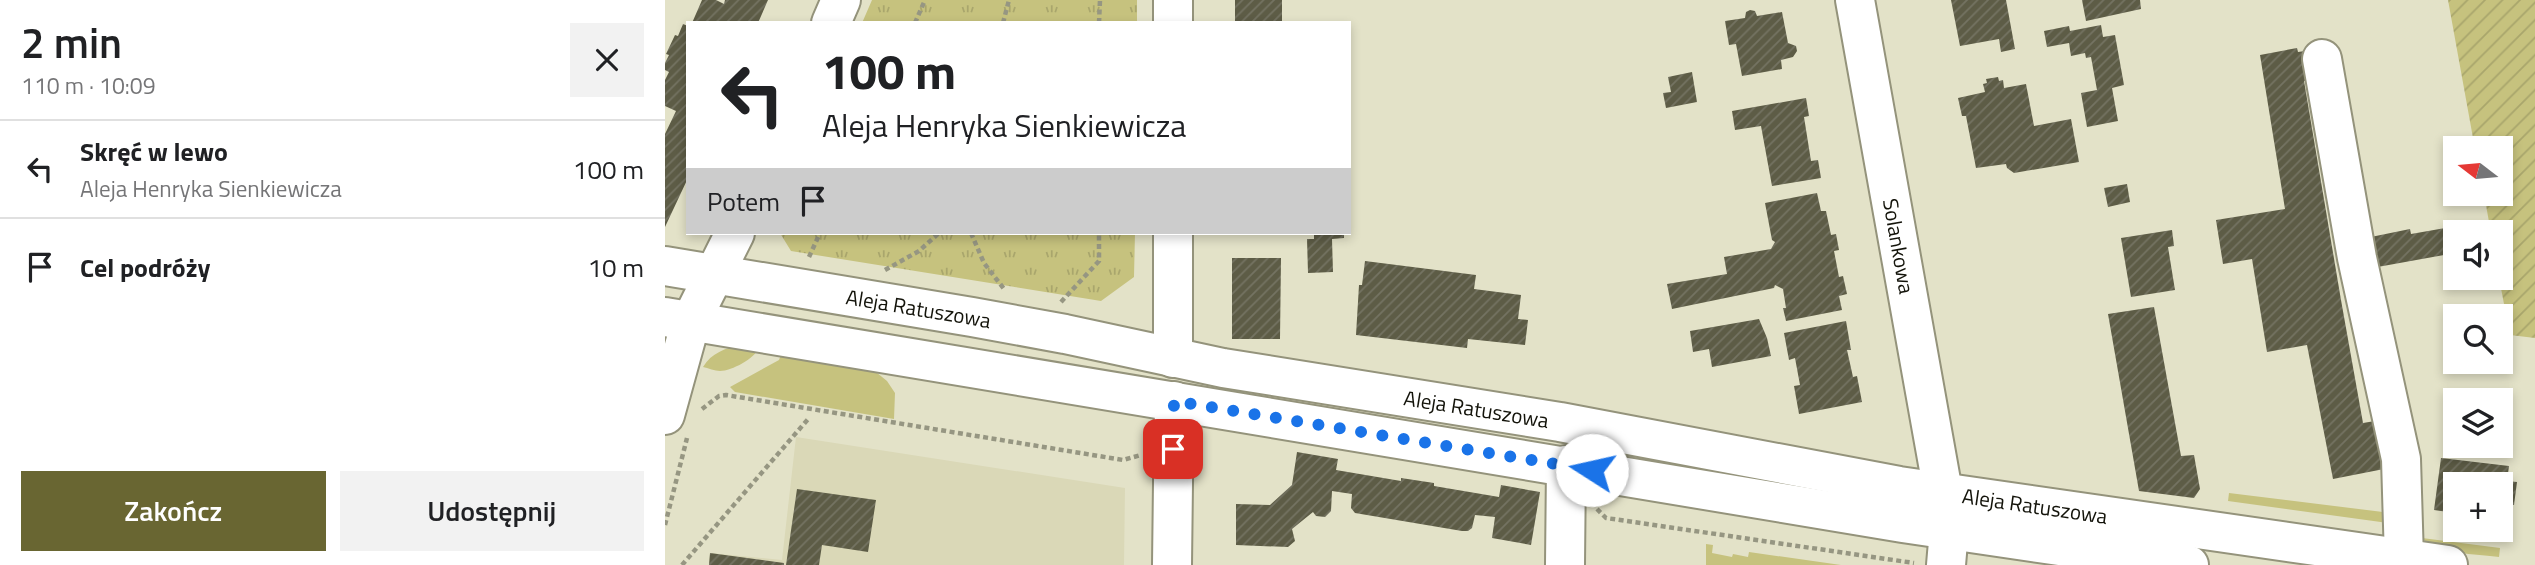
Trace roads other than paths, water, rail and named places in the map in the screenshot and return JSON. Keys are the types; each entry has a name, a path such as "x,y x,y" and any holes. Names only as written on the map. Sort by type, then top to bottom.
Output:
{"street":[{"path":"832,21 841,0"},
{"path":"1173,0 1173,21"},
{"name":"Solankowa","path":"1855,0 1943,492"},
{"path":"2322,59 2357,258 2401,459 2404,559"},
{"path":"685,418 678,319 716,275 734,235"},
{"path":"1173,235 1173,358"},
{"name":"Aleja Ratuszowa","path":"665,266 1065,334 1223,368 1560,422 1899,486 2448,565"},
{"name":"Aleja Ratuszowa","path":"678,319 1174,401 1566,476 1937,553 2189,565"},
{"path":"1172,565 1174,401"},
{"path":"1565,565 1566,476"}]}
